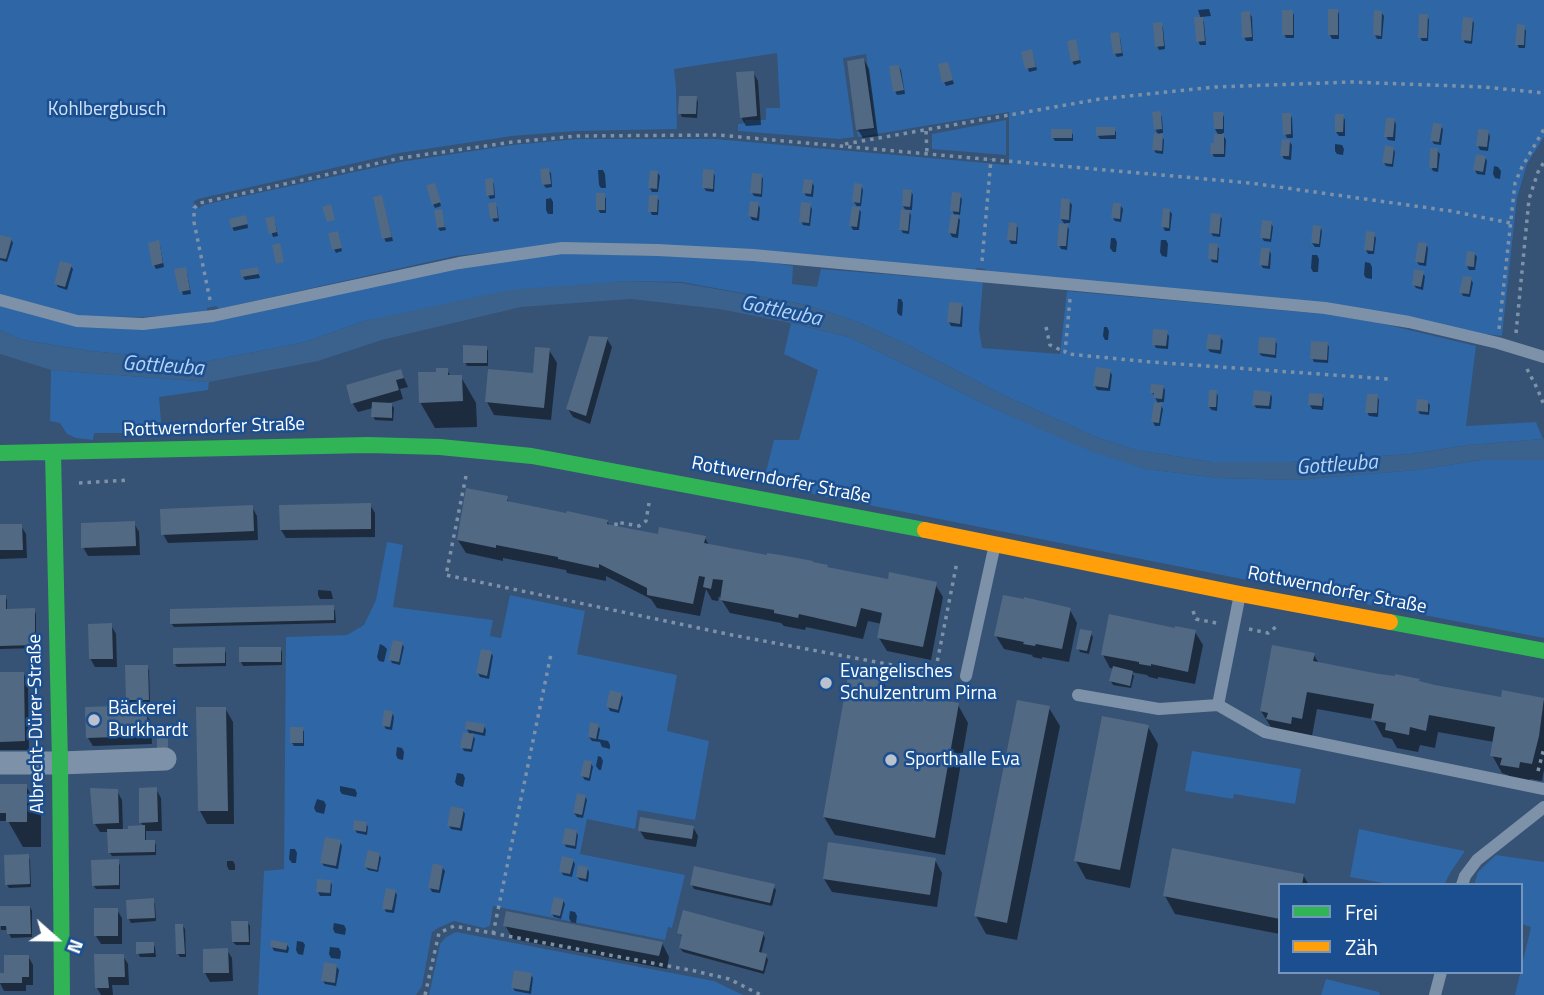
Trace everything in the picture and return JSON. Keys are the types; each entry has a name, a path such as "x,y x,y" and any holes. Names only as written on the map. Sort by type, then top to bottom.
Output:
{"main road":[{"name":"Rottwerndorfer Straße","path":"0,453 368,445 533,456 1544,651"},
{"name":"Albrecht-Dürer-Straße","path":"53,452 62,995"}],"street":[{"path":"0,763 165,760"}],"lane":[{"path":"0,300 76,321 143,324 214,316 459,263 562,248 657,250 753,255 1325,308 1409,322 1544,357"},
{"path":"966,676 995,543"},
{"path":"1217,705 1240,594"},
{"path":"1078,695 1159,709 1217,705 1265,732 1539,788"},
{"path":"1463,883 1477,860 1544,807"},
{"path":"1435,995 1440,974"}],"path":[{"path":"839,145 1100,99 1214,87 1351,82 1484,86 1544,93"},
{"path":"1498,343 1515,183 1544,129"},
{"path":"926,130 927,153"},
{"path":"214,316 194,222 194,208 200,204 401,158 577,136 718,135 927,153 1250,183 1451,211 1510,222"},
{"path":"980,277 991,159"},
{"path":"1544,162 1529,200 1515,348 1544,405"},
{"path":"1065,352 1072,285"},
{"path":"1046,327 1050,345 1065,352 1151,362 1389,379"},
{"path":"467,472 446,575 732,635 935,673 958,557"},
{"path":"615,526 616,522 639,526 646,520 650,497"},
{"path":"493,934 551,654"},
{"path":"1539,788 1544,748"},
{"path":"425,995 439,933 454,926 695,971 729,979 761,995"}],"green space":[{"name":"Kohlbergbusch","path":"0,0 1544,0 1544,137 1527,164 1517,198 1502,336 987,273 985,269 976,268 975,272 558,245 455,256 219,309 216,306 207,308 206,314 76,316 0,295","holes":["777,53 780,108 766,108 766,120 745,120 745,123 738,124 738,131 839,139 854,137 843,58 866,54 876,129 857,132 858,137 1009,112 1009,165 715,139 577,139 512,145 400,162 199,208 193,202 399,153 512,136 576,131 677,129 674,69"]},
{"path":"1006,120 1006,155 932,149 932,134"},
{"path":"562,253 751,259 793,266 792,284 817,287 821,269 983,282 979,330 982,348 1060,354 1067,291 1323,314 1376,322 1476,346 1466,426 1536,422 1543,439 1468,445 1411,454 1290,462 1212,462 1136,450 1096,437 1003,395 858,322 807,305 682,282 625,281 364,321 305,342 203,362 90,351 23,340 0,330 0,303 143,329 463,266"},
{"path":"791,323 849,337 999,411 1146,469 1219,478 1296,480 1416,470 1481,460 1544,460 1544,638 1324,596 1324,589 1253,574 1252,581 763,484 774,440 799,440 818,370 784,354"},
{"path":"51,370 209,382 208,390 159,397 162,433 94,433 93,440 76,438 67,434 60,423 50,421"},
{"path":"387,542 403,545 393,607 493,620 490,636 501,638 510,595 585,611 577,654 677,675 667,731 709,741 695,820 638,810 635,829 587,819 580,854 685,875 672,928 668,927 665,940 493,906 490,926 484,928 454,921 432,932 422,986 416,995 258,995 264,871 284,869 286,637 347,635 364,625 376,600"},
{"path":"1192,751 1301,769 1295,804 1234,794 1233,799 1185,791"},
{"path":"1359,829 1465,851 1445,883 1383,883 1350,877"},
{"path":"1496,855 1544,862 1544,995 1515,995 1520,974 1523,974 1523,961 1531,927 1523,925 1523,883 1475,883 1478,872"},
{"path":"456,932 714,981 743,995 429,995 440,944"},
{"path":"1326,979 1379,992 1380,995 1321,995"}],"water":[{"name":"Gottleuba","path":"625,281 682,283 807,305 858,322 1003,395 1096,437 1136,450 1212,462 1290,462 1411,454 1468,445 1544,439 1544,460 1481,460 1416,470 1296,480 1219,478 1146,469 1093,452 999,411 849,337 719,309 631,299 521,307 382,340 318,361 209,382 51,370 0,354 0,330 23,340 90,351 203,362 305,342 364,321 509,290"}],"building":[{"path":"1328,9 1338,9 1338,35 1328,35"},
{"path":"1282,10 1293,10 1293,35 1282,35"},
{"path":"1374,10 1382,11 1381,36 1373,35"},
{"path":"1250,11 1252,37 1242,38 1241,12"},
{"path":"1419,14 1428,14 1427,38 1418,38"},
{"path":"1194,17 1203,17 1205,41 1196,42"},
{"path":"1463,17 1473,18 1471,41 1461,40"},
{"path":"1162,22 1164,46 1155,47 1153,23"},
{"path":"1517,24 1525,25 1524,45 1515,45"},
{"path":"1119,32 1122,53 1113,54 1110,33"},
{"path":"1076,39 1080,60 1071,62 1067,41"},
{"path":"1032,49 1036,67 1025,69 1021,52"},
{"path":"864,58 874,128 856,130 847,61"},
{"path":"948,62 953,80 942,83 938,64"},
{"path":"899,65 904,90 893,92 889,66"},
{"path":"754,71 757,116 740,118 736,72"},
{"path":"679,96 697,96 696,114 678,114"},
{"path":"1161,111 1162,129 1154,130 1152,112"},
{"path":"1213,112 1223,112 1223,129 1214,129"},
{"path":"1282,113 1291,113 1291,134 1283,135"},
{"path":"1335,114 1344,114 1343,132 1335,132"},
{"path":"1386,118 1395,118 1393,137 1384,137"},
{"path":"1433,123 1442,124 1439,142 1430,141"},
{"path":"1096,127 1115,127 1115,135 1096,136"},
{"path":"1051,129 1072,129 1072,138 1051,138"},
{"path":"1478,129 1489,130 1487,147 1476,146"},
{"path":"1154,133 1163,134 1162,151 1152,150"},
{"path":"1214,134 1224,134 1224,154 1210,154"},
{"path":"1282,139 1290,140 1289,156 1280,156"},
{"path":"1385,145 1394,147 1392,164 1382,163"},
{"path":"1430,148 1438,148 1437,168 1429,168"},
{"path":"1476,154 1486,156 1483,172 1473,170"},
{"path":"549,168 551,184 542,185 540,169"},
{"path":"703,169 714,170 713,189 702,188"},
{"path":"650,170 658,171 657,189 648,188"},
{"path":"752,173 762,174 761,194 750,193"},
{"path":"493,178 494,195 486,196 485,179"},
{"path":"804,179 813,180 811,194 802,193"},
{"path":"435,183 441,202 432,205 426,185"},
{"path":"854,183 862,184 860,203 852,202"},
{"path":"903,189 912,190 910,207 902,206"},
{"path":"952,192 961,193 959,212 950,211"},
{"path":"596,193 605,193 605,210 596,210"},
{"path":"382,195 392,237 382,239 373,197"},
{"path":"649,195 658,195 657,212 648,212"},
{"path":"1061,198 1070,199 1069,220 1060,219"},
{"path":"750,201 759,202 757,218 748,216"},
{"path":"496,202 498,218 490,219 488,203"},
{"path":"801,202 811,203 809,223 799,222"},
{"path":"1113,203 1121,203 1120,219 1111,218"},
{"path":"331,204 335,220 327,222 322,207"},
{"path":"852,206 860,207 857,227 849,226"},
{"path":"1163,208 1170,209 1169,228 1161,227"},
{"path":"442,209 445,227 437,228 434,210"},
{"path":"901,209 910,210 908,231 899,230"},
{"path":"1211,213 1221,214 1219,234 1209,233"},
{"path":"951,214 959,215 956,234 948,233"},
{"path":"246,215 248,224 231,228 229,219"},
{"path":"274,216 277,232 269,234 265,218"},
{"path":"1262,220 1272,221 1270,239 1260,238"},
{"path":"1009,222 1017,223 1016,241 1007,240"},
{"path":"1059,223 1068,224 1066,246 1057,246"},
{"path":"1313,225 1321,226 1319,244 1311,243"},
{"path":"338,231 342,248 332,250 328,233"},
{"path":"1366,231 1375,232 1373,251 1364,250"},
{"path":"0,235 12,238 6,259 0,258"},
{"path":"159,240 163,263 152,266 148,243"},
{"path":"1418,242 1427,243 1424,263 1415,262"},
{"path":"280,243 284,262 276,264 272,245"},
{"path":"1209,243 1218,244 1217,260 1208,259"},
{"path":"1261,248 1270,248 1268,266 1259,265"},
{"path":"1467,251 1475,252 1474,267 1465,266"},
{"path":"60,261 72,264 65,287 54,284"},
{"path":"186,267 190,290 179,292 174,269"},
{"path":"258,267 259,274 241,277 240,270"},
{"path":"1414,269 1424,271 1421,287 1412,285"},
{"path":"1463,276 1472,277 1469,294 1459,293"},
{"path":"949,302 962,303 960,324 947,322"},
{"path":"1153,329 1168,330 1166,346 1152,345"},
{"path":"1208,334 1221,335 1220,350 1206,349"},
{"path":"589,336 608,337 586,416 566,409"},
{"path":"1259,337 1276,338 1275,355 1258,353"},
{"path":"1311,341 1328,342 1327,360 1310,359"},
{"path":"463,345 487,346 487,363 463,363"},
{"path":"535,347 550,348 544,408 485,402 488,369 533,373"},
{"path":"1096,367 1111,369 1108,388 1093,386"},
{"path":"436,368 448,368 448,375 462,375 463,401 419,403 418,372 436,372"},
{"path":"401,369 404,378 396,380 399,390 351,404 346,385"},
{"path":"1151,384 1164,385 1162,399 1153,398 1154,393 1150,393"},
{"path":"1209,390 1217,390 1216,407 1208,407"},
{"path":"1254,390 1271,392 1269,406 1252,405"},
{"path":"1309,393 1323,394 1322,406 1308,405"},
{"path":"1367,394 1378,394 1377,413 1365,413"},
{"path":"1417,399 1428,400 1428,412 1416,411"},
{"path":"372,402 392,403 392,418 371,417"},
{"path":"1154,402 1162,403 1159,423 1151,422"},
{"path":"466,488 508,496 507,501 608,520 607,524 616,526 658,534 659,527 706,536 704,543 813,561 828,565 827,567 888,579 889,572 937,582 923,647 877,638 882,613 861,608 856,627 799,614 798,618 774,613 774,610 720,600 723,580 713,579 711,589 703,587 705,577 699,576 693,604 647,595 647,588 599,564 599,568 558,557 457,540"},
{"path":"371,503 371,529 280,530 279,505"},
{"path":"253,505 254,531 161,535 160,509"},
{"path":"135,521 136,546 81,548 81,523"},
{"path":"0,524 22,524 23,550 0,550"},
{"path":"0,595 6,595 6,609 35,608 35,645 0,646"},
{"path":"1003,595 1071,608 1062,649 1023,644 1024,642 994,636"},
{"path":"334,605 334,620 170,624 170,609"},
{"path":"1109,614 1196,630 1188,672 1101,655"},
{"path":"112,623 113,659 89,659 88,624"},
{"path":"1080,629 1092,631 1087,651 1076,649"},
{"path":"393,640 403,642 399,662 388,660"},
{"path":"1272,645 1315,653 1313,661 1379,674 1395,674 1435,685 1501,697 1502,690 1544,698 1532,764 1520,762 1519,768 1500,765 1502,758 1490,756 1495,727 1429,715 1426,731 1410,727 1409,735 1385,730 1386,723 1371,720 1374,704 1307,692 1302,719 1292,717 1291,724 1266,719 1268,713 1260,711"},
{"path":"225,647 225,663 173,664 173,648"},
{"path":"239,647 281,647 281,662 239,662"},
{"path":"481,649 492,651 487,676 476,673"},
{"path":"125,665 148,665 149,700 126,700"},
{"path":"1113,666 1133,671 1130,686 1109,681"},
{"name":"Sporthalle Eva","path":"849,670 882,676 878,688 959,703 935,838 823,817"},
{"path":"0,672 24,672 25,741 0,742"},
{"path":"610,690 622,693 618,710 606,707"},
{"path":"1017,700 1050,706 1007,923 974,916"},
{"path":"118,706 118,713 147,712 148,736 86,738 85,707"},
{"path":"196,707 226,707 228,811 198,811"},
{"path":"384,710 393,711 390,727 382,726"},
{"path":"1102,716 1149,725 1120,870 1074,861"},
{"path":"466,721 485,724 483,733 465,729"},
{"path":"590,722 599,724 596,739 588,737"},
{"path":"290,727 303,727 303,743 290,743"},
{"path":"168,729 168,751 157,751 157,730"},
{"path":"463,732 474,734 471,749 460,748"},
{"path":"584,760 592,761 589,778 580,776"},
{"path":"0,784 27,784 27,822 6,822 6,813 0,813"},
{"path":"157,787 158,822 139,823 139,788"},
{"path":"90,788 118,789 119,823 93,824"},
{"path":"577,793 586,795 582,815 573,813"},
{"path":"451,806 464,809 460,828 447,826"},
{"path":"640,817 694,826 692,839 638,831"},
{"path":"354,820 367,822 366,832 353,830"},
{"path":"145,825 145,840 155,840 155,852 108,853 107,829 128,829 128,826"},
{"path":"565,828 577,830 575,846 562,844"},
{"path":"325,837 341,840 336,866 320,863"},
{"path":"828,842 936,858 930,895 823,879"},
{"path":"1172,848 1304,874 1302,883 1278,883 1278,919 1163,896"},
{"path":"368,850 380,853 377,870 364,867"},
{"path":"29,854 30,884 5,885 4,855"},
{"path":"562,856 574,859 570,874 559,872"},
{"path":"119,859 119,885 92,886 91,860"},
{"path":"433,863 443,866 439,890 428,888"},
{"path":"578,865 588,867 586,879 576,877"},
{"path":"694,866 775,884 770,903 690,885"},
{"path":"317,879 331,880 330,893 316,892"},
{"path":"386,888 396,890 392,910 382,909"},
{"path":"554,897 564,899 560,916 550,914"},
{"path":"154,898 155,918 127,919 126,900"},
{"path":"0,906 30,906 31,934 7,934 6,926 0,926"},
{"path":"94,908 118,908 118,936 94,936"},
{"path":"683,910 764,932 759,952 767,954 763,971 679,948 682,935 677,933"},
{"path":"506,911 663,942 659,956 503,926"},
{"path":"231,921 248,921 249,942 232,942"},
{"path":"175,924 183,924 185,954 176,954"},
{"path":"271,940 288,943 286,950 270,947"},
{"path":"136,942 154,942 154,953 136,954"},
{"path":"228,948 229,973 203,973 203,949"},
{"path":"94,954 124,954 125,977 108,977 109,988 95,988"},
{"path":"4,955 29,955 29,977 22,977 22,983 0,983 0,973 4,973"},
{"path":"324,962 337,964 335,983 321,981"},
{"path":"514,970 532,973 529,991 511,988"}],"traffic: fast":[{"path":"0,453 368,445 440,447 532,456 925,530"},
{"path":"53,452 62,995"},
{"path":"1390,622 1544,651"}],"traffic: slow":[{"path":"925,530 1390,622"}],"place":[{"name":"Evangelisches Schulzentrum Pirna","path":"826,683"},
{"name":"Bäckerei Burkhardt","path":"94,720"},
{"name":"Sporthalle Eva","path":"891,760"}]}
